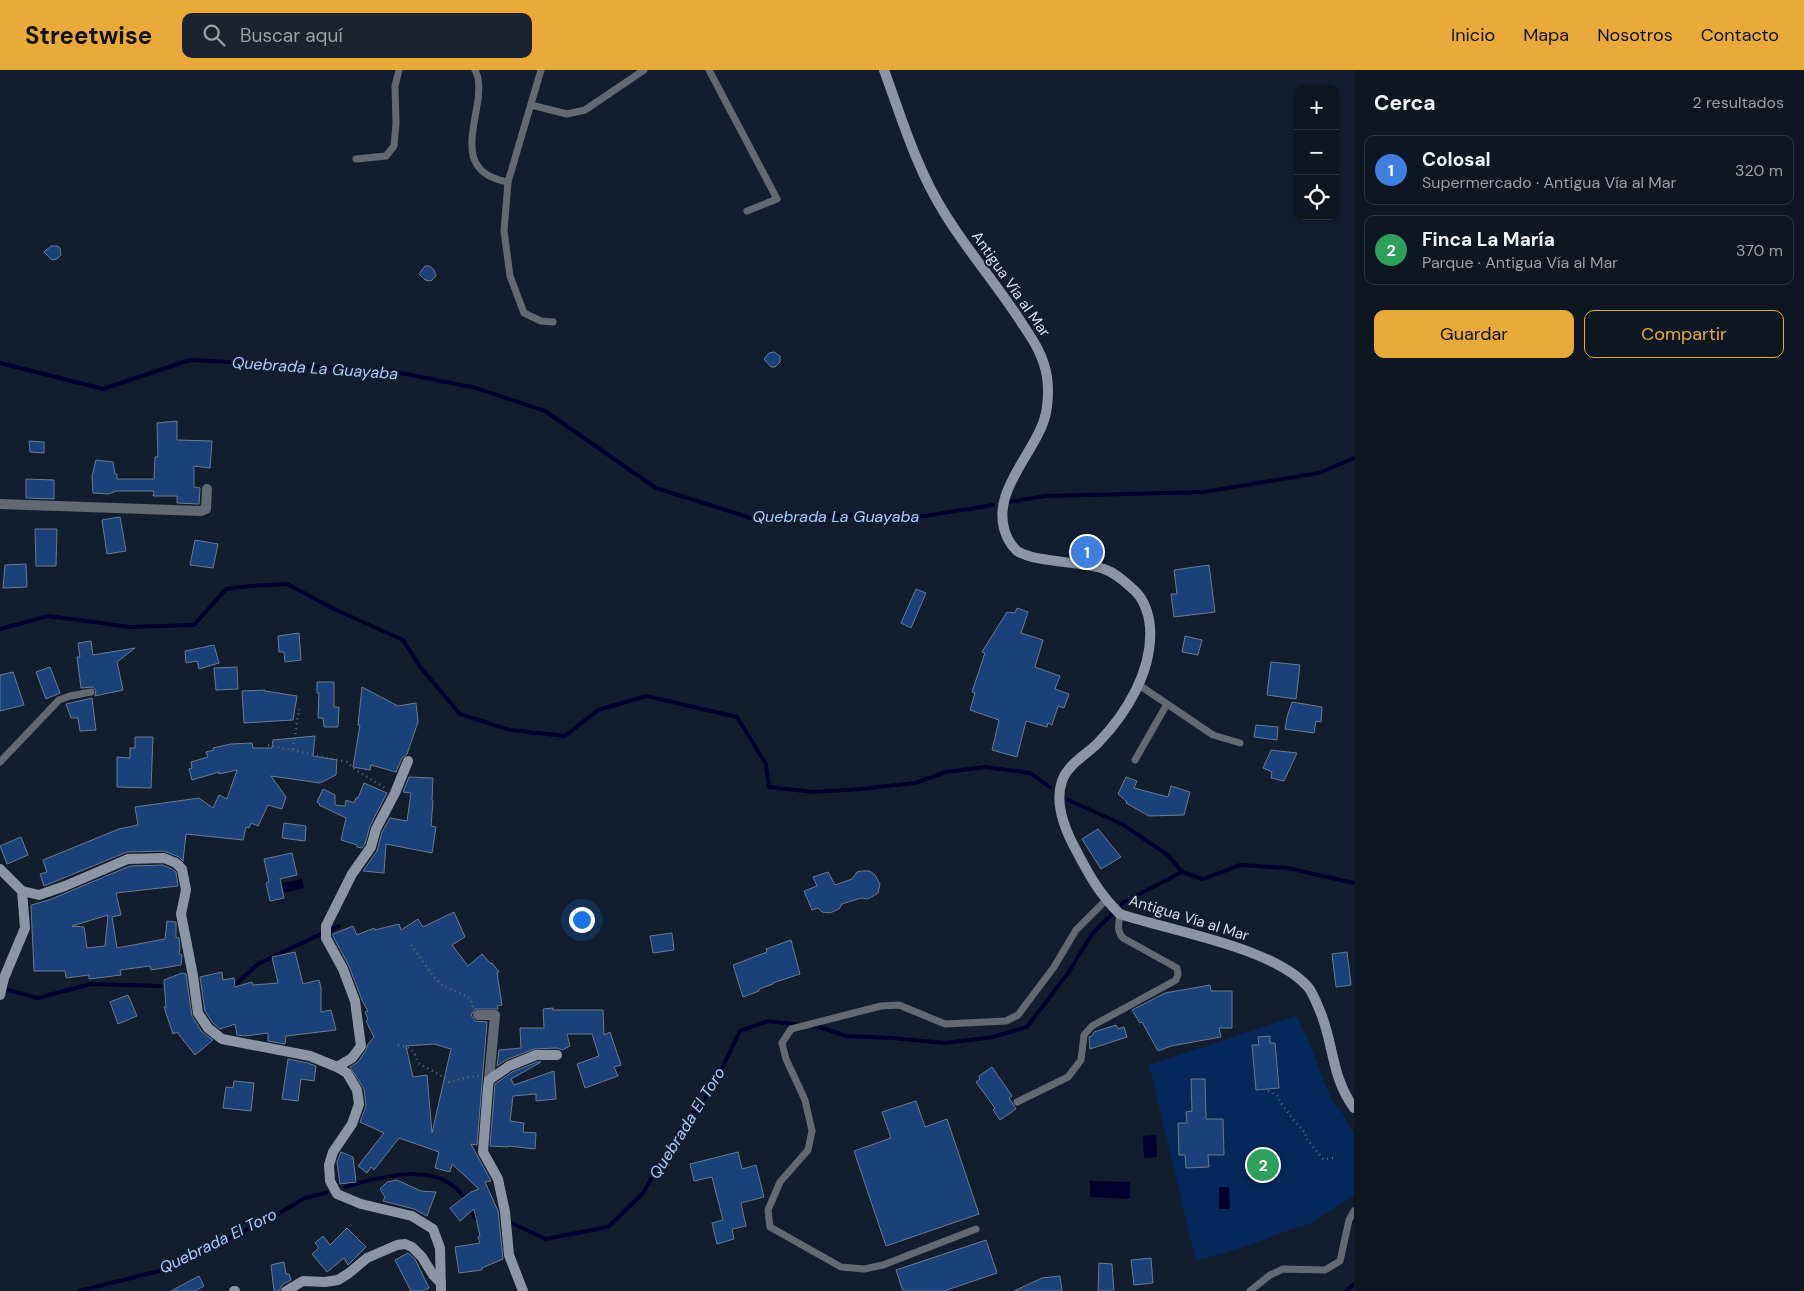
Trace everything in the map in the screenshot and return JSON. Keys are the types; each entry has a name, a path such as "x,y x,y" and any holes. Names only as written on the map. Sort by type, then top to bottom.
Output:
{"street":[{"name":"Antigua Vía al Mar","path":"884,70 919,166 930,189 945,215 1014,310 1039,350 1047,376 1048,400 1043,422 1007,491 1002,509 1007,537 1015,550 1029,556 1104,570 1124,580 1139,595 1146,609 1150,625 1147,662 1139,685 1121,716 1098,744 1074,764 1062,779 1060,793 1061,813 1068,835 1107,902 1120,914 1240,948 1292,973 1308,988 1320,1011 1342,1090 1354,1108"},
{"path":"0,504 201,512 206,509 207,489"},
{"path":"337,1067 352,1058 361,1046 355,1001 343,969 326,938 326,926 352,874 371,847 376,829 395,793 408,761"},
{"path":"0,869 22,891 38,895 65,886 128,859 164,858 176,863 182,869 186,890 181,914 198,1013 208,1028 222,1039 310,1056 347,1073 357,1090 359,1104 352,1124 333,1152 329,1165 330,1181 337,1194 361,1204 412,1216 433,1229 440,1248 441,1287"},
{"path":"0,995 4,978 25,928 22,891"},
{"path":"478,1015 495,1015 483,1152 498,1179 505,1212 509,1255 523,1291"},
{"path":"489,1080 509,1066 536,1055 557,1055"},
{"path":"286,1291 304,1281 325,1282 338,1280 349,1274 367,1258 396,1245 412,1247 422,1256 441,1287"}],"lane":[{"path":"356,159 372,159 386,156 394,146 396,122 395,86 399,70"},
{"path":"475,70 478,75 479,91 472,133 472,155 478,169 495,180 508,182"},
{"path":"541,70 508,182 504,231 510,276 524,313 540,320 553,322"},
{"path":"531,105 567,114 585,110 644,70"},
{"path":"709,70 777,199 747,211"},
{"path":"1139,685 1213,735 1240,743"},
{"path":"0,762 59,700 90,692"},
{"path":"1135,760 1167,704"},
{"path":"976,1229 883,1265 864,1270 841,1267 770,1227 768,1210 780,1182 808,1150 812,1131 805,1100 786,1059 782,1042 790,1030 881,1006 899,1005 945,1024 1006,1021 1018,1015 1054,967 1076,930 1107,902"},
{"path":"1017,1102 1068,1077 1081,1060 1084,1036 1092,1026 1176,980 1177,968 1119,934 1120,914"},
{"path":"1250,1291 1270,1275 1283,1269 1325,1270 1340,1261 1349,1220 1354,1211"}],"path":[{"path":"293,749 298,708"},
{"path":"268,745 346,762 375,783 395,793"},
{"path":"411,945 434,977 443,986 470,998 474,1014 478,1015"},
{"path":"398,1045 412,1050 418,1063 450,1082 481,1076 489,1080"},
{"path":"1268,1091 1278,1095 1280,1098 1278,1101 1291,1116 1292,1120 1306,1133 1307,1141 1323,1159 1337,1158"}],"shaded area":[{"path":"302,879 304,888 284,893 282,883"},
{"path":"1296,1016 1310,1044 1332,1100 1343,1114 1354,1135 1354,1196 1309,1224 1253,1244 1196,1261 1149,1065"},
{"path":"1156,1135 1157,1157 1144,1158 1143,1136"},
{"path":"1090,1181 1130,1182 1130,1199 1090,1197"},
{"path":"1219,1187 1229,1187 1230,1209 1219,1209"}],"building":[{"path":"51,246 60,248 61,255 57,259 52,260 44,252"},
{"path":"425,266 430,266 434,270 436,276 431,281 425,280 419,274"},
{"path":"774,352 780,356 780,362 775,367 771,367 764,359 769,353"},
{"path":"177,421 177,440 212,441 210,468 194,466 194,487 200,488 199,504 177,503 177,496 153,496 154,491 116,491 109,494 93,493 92,476 96,460 113,462 117,479 154,479 155,457 158,457 157,423"},
{"path":"29,441 44,442 44,453 30,452"},
{"path":"26,479 54,480 54,499 26,498"},
{"path":"120,517 126,551 107,554 102,520"},
{"path":"35,529 57,529 56,566 36,566"},
{"path":"195,540 218,544 213,568 190,565"},
{"path":"26,564 27,587 3,588 5,565"},
{"path":"1209,565 1215,612 1174,617 1171,594 1177,594 1174,570"},
{"path":"916,589 926,593 911,628 901,623"},
{"path":"1017,608 1028,612 1021,633 1043,640 1035,667 1060,676 1055,689 1069,694 1064,708 1058,706 1052,725 1048,723 1047,727 1026,721 1017,757 992,750 999,720 970,710 975,693 972,692 985,653 982,652 1007,612 1015,613"},
{"path":"299,633 301,660 285,662 284,652 279,652 278,636"},
{"path":"1185,636 1202,640 1198,655 1182,652"},
{"path":"91,641 93,655 135,648 117,662 123,690 95,696 96,691 93,687 81,688 77,657 80,657 78,643"},
{"path":"214,645 219,663 199,669 197,661 186,663 185,651"},
{"path":"1271,662 1300,665 1296,699 1267,695"},
{"path":"50,667 60,693 46,699 36,672"},
{"path":"237,667 238,689 216,690 214,668"},
{"path":"13,672 24,705 0,711 0,675"},
{"path":"317,682 334,682 334,707 339,707 338,727 324,727 323,718 318,718 319,693 317,693"},
{"path":"362,687 398,706 416,703 418,722 407,754 402,758 396,772 371,765 370,770 353,767 360,725 358,725"},
{"path":"265,690 297,696 293,720 244,723 242,691"},
{"path":"92,698 96,730 80,731 78,718 71,718 66,704"},
{"path":"1292,702 1322,707 1321,722 1316,721 1314,733 1285,729"},
{"path":"1256,725 1278,727 1277,740 1254,737"},
{"path":"315,736 313,756 337,760 336,775 320,783 271,776 286,797 282,809 268,805 258,826 251,823 249,828 246,827 243,840 186,834 183,861 179,857 164,851 127,852 44,886 40,874 47,872 43,860 119,829 138,825 135,807 199,798 213,808 219,795 227,799 237,770 219,774 219,772 192,780 189,769 192,768 191,762 208,757 206,752 214,750 213,748 231,744 252,743 253,748 272,748 273,740"},
{"path":"135,737 153,737 151,788 117,787 117,757 130,758 130,748 135,748"},
{"path":"1271,750 1297,753 1284,781 1271,778 1272,772 1263,768"},
{"path":"409,777 433,778 431,826 436,827 432,853 386,844 384,873 363,871 377,851 382,832 390,818 407,821 411,793 403,792"},
{"path":"1126,777 1137,781 1134,788 1168,797 1171,786 1190,792 1184,815 1149,816 1126,803 1118,794"},
{"path":"364,783 387,793 370,826 362,848 341,840 346,818 319,805 317,802 323,789 335,795 335,805 345,806 346,800 354,803"},
{"path":"284,823 306,826 305,841 282,838"},
{"path":"1098,829 1121,857 1101,869 1082,839"},
{"path":"21,837 28,855 7,864 0,846"},
{"path":"292,853 297,875 280,879 284,898 270,901 266,883 269,882 264,859"},
{"path":"163,865 176,872 178,886 116,893 121,915 112,917 117,948 165,939 167,921 176,922 176,937 179,938 180,948 179,954 182,955 181,965 151,970 150,966 120,970 121,975 89,979 89,975 66,978 65,971 34,971 31,905 49,900 130,866","holes":["108,915 105,946 87,948 84,927 72,926"]},
{"path":"870,871 875,875 880,884 878,893 868,899 861,898 842,904 839,909 830,913 822,912 818,908 812,910 804,891 817,886 813,877 828,872 835,885 852,879 857,872"},
{"path":"454,912 465,937 452,945 468,966 482,954 499,972 497,973 502,1005 497,1006 498,1009 475,1009 471,1015 475,1021 487,1022 477,1145 471,1144 491,1181 485,1182 498,1211 503,1259 482,1268 482,1270 459,1273 455,1247 480,1243 478,1237 480,1236 474,1209 460,1221 450,1208 471,1192 479,1189 452,1164 450,1172 435,1168 439,1152 399,1138 374,1170 371,1167 367,1173 358,1166 384,1133 360,1122 366,1106 364,1089 350,1067 358,1062 374,1037 366,1021 368,1019 365,1012 368,1011 333,934 353,926 357,935 374,928 375,930 399,924 401,930 418,919 423,927","holes":["434,1044 451,1049 432,1133 427,1075 413,1077 406,1046"]},
{"path":"672,933 674,950 653,953 650,936"},
{"path":"791,940 800,974 773,983 743,997 733,965 767,952 766,949"},
{"path":"295,952 303,984 319,980 321,1012 331,1010 336,1030 286,1036 285,1044 268,1041 268,1033 245,1036 237,1035 235,1024 220,1029 213,1023 205,1011 200,977 222,972 223,980 234,978 235,987 252,982 253,985 278,983 272,957"},
{"path":"1347,952 1351,985 1336,987 1332,954"},
{"path":"182,973 186,974 192,1016 202,1032 213,1040 195,1055 177,1032 173,1034 164,1007 166,1007 164,980"},
{"path":"1210,985 1211,991 1232,991 1232,1028 1219,1028 1221,1037 1171,1046 1158,1051 1142,1022 1140,1023 1132,1010 1165,993"},
{"path":"128,995 137,1016 118,1024 110,1002"},
{"path":"553,1008 553,1010 603,1010 604,1035 610,1032 621,1065 614,1067 618,1076 585,1088 577,1064 599,1056 592,1034 567,1034 570,1046 562,1050 557,1048 534,1049 506,1060 497,1066 499,1050 521,1048 520,1028 544,1028 543,1009"},
{"path":"1116,1025 1118,1029 1124,1027 1127,1037 1090,1049 1089,1037 1094,1032"},
{"path":"1270,1036 1270,1043 1275,1043 1279,1088 1256,1090 1252,1045 1259,1045 1258,1037"},
{"path":"288,1059 316,1066 314,1081 301,1079 298,1101 282,1099"},
{"path":"541,1062 511,1079 514,1085 554,1071 556,1099 536,1101 536,1094 513,1096 510,1121 524,1123 523,1132 536,1133 535,1149 490,1146 495,1084 512,1072"},
{"path":"992,1067 1012,1096 1009,1098 1016,1109 1000,1120 993,1110 995,1108 976,1082 980,1079 979,1076"},
{"path":"1191,1079 1205,1079 1206,1119 1223,1119 1224,1155 1208,1155 1209,1167 1186,1168 1185,1155 1179,1155 1178,1123 1187,1123 1186,1112 1192,1111"},
{"path":"234,1081 254,1083 251,1111 223,1108 226,1087 233,1088"},
{"path":"916,1101 925,1127 947,1119 979,1214 886,1246 854,1151 891,1138 882,1112"},
{"path":"341,1152 353,1157 356,1182 340,1184 337,1162"},
{"path":"738,1152 742,1169 756,1165 764,1197 741,1203 746,1226 732,1229 734,1239 717,1244 712,1223 723,1220 712,1177 694,1181 690,1164"},
{"path":"397,1180 421,1191 436,1192 427,1216 414,1209 383,1201 385,1197 380,1189 387,1182"},
{"path":"347,1228 366,1247 348,1265 344,1258 327,1272 312,1254 319,1248 315,1243 323,1236 330,1245"},
{"path":"986,1240 997,1273 944,1291 903,1291 896,1270"},
{"path":"408,1253 415,1259 429,1288 423,1291 411,1291 395,1260"},
{"path":"1151,1258 1153,1283 1134,1285 1131,1260"},
{"path":"284,1262 286,1274 289,1274 291,1280 282,1285 279,1291 274,1291 271,1265"},
{"path":"1099,1263 1112,1264 1114,1291 1098,1291"},
{"path":"199,1276 204,1286 195,1291 171,1291"},
{"path":"1060,1276 1062,1291 1014,1291 1042,1278"}],"waterway":[{"name":"Quebrada La Guayaba","path":"0,363 103,389 190,360 391,371 476,388 545,411 656,488 751,518 854,515 925,516 993,505"},
{"name":"Quebrada La Guayaba","path":"1008,502 1046,496 1204,492 1319,473 1354,458"},
{"path":"0,629 48,616 130,627 194,625 226,589 287,584 334,609 403,640 421,668 460,714 510,730 565,736 598,710 646,696 737,717 766,764 769,787 813,792 861,789 915,783 946,772 985,767 1030,773 1050,787"},
{"path":"1068,800 1122,824 1168,855 1182,872 1203,879 1240,865 1288,868 1354,883"},
{"name":"Quebrada El Toro","path":"810,1026 820,1027 846,1036 945,1043 993,1037 1027,1027 1068,973 1092,934 1124,902 1182,872"},
{"path":"327,931 339,926"},
{"path":"236,984 258,964 323,933"},
{"path":"4,989 38,998 91,984 160,986"},
{"name":"Quebrada El Toro","path":"511,1223 546,1239 608,1227 643,1193 682,1127 712,1089 740,1031 768,1021 801,1025"},
{"name":"Quebrada El Toro","path":"345,1187 393,1176 427,1175 442,1180 455,1188 466,1201"},
{"name":"Quebrada El Toro","path":"79,1291 167,1269 278,1214 305,1198 326,1193"},
{"name":"Quebrada El Toro","path":"470,1207 476,1219 481,1219"},
{"path":"1346,1291 1354,1284"}],"place":[{"name":"Colosal","path":"1087,552"},
{"name":"Finca La María","path":"1263,1165"}]}
